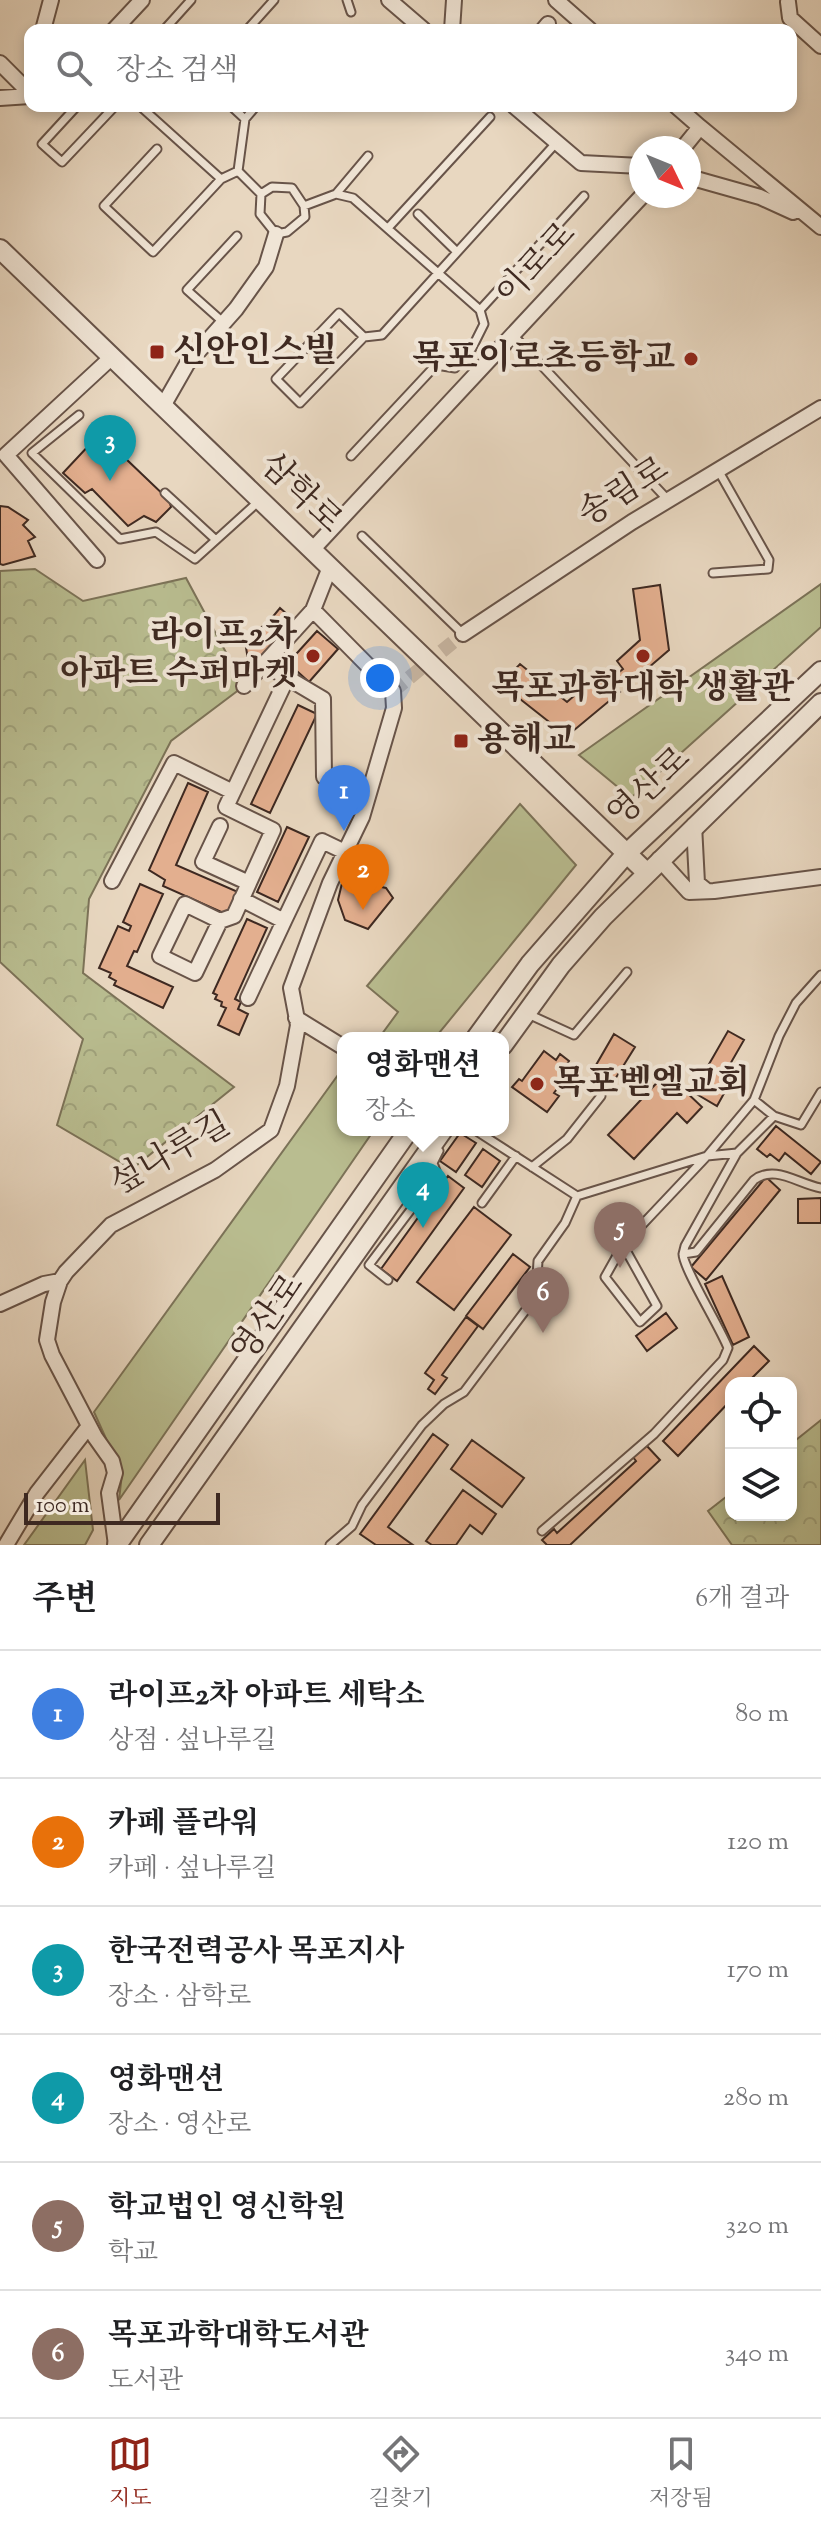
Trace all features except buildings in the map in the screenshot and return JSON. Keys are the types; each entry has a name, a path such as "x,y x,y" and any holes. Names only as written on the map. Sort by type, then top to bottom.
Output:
{"street":[{"path":"45,24 51,0"},
{"path":"120,24 142,0"},
{"path":"389,0 417,24"},
{"path":"452,24 454,0"},
{"path":"556,0 583,24"},
{"path":"788,2 790,18 797,24"},
{"path":"797,24 821,46"},
{"path":"0,63 24,85"},
{"path":"0,98 24,91"},
{"path":"521,112 581,163 629,165"},
{"path":"683,112 821,227"},
{"path":"693,136 700,127"},
{"path":"701,180 784,206 821,227"},
{"name":"이로로","path":"312,550 631,208"},
{"path":"163,406 187,364 224,323 266,267 276,234"},
{"name":"삼학로","path":"0,249 626,854"},
{"path":"97,560 6,455 112,357"},
{"name":"송림로","path":"463,634 668,500 821,408"},
{"path":"244,686 313,610 330,567"},
{"name":"섶나루길","path":"116,1545 109,1493 115,1473 47,1340 53,1302 60,1281 111,1225 215,1170 271,1130 287,1086 298,1025 291,988 330,883 362,817 394,708 393,691 313,610"},
{"path":"264,664 323,699 324,777"},
{"name":"영산로","path":"480,1032 530,964 626,854 821,671"},
{"path":"220,921 185,904 160,956 195,973 220,921 234,916 273,830 226,807 287,678"},
{"name":"영산로","path":"509,1037 561,965 653,866 817,709"},
{"path":"112,881 174,763 233,792"},
{"path":"694,825 697,883 707,891"},
{"path":"220,826 203,862 249,883"},
{"path":"248,998 322,841 345,852"},
{"path":"626,854 653,866 689,892 821,877"},
{"path":"241,899 284,921"},
{"path":"296,1018 337,1043"},
{"name":"영산로","path":"116,1545 405,1136"},
{"name":"영산로","path":"149,1545 439,1136"},
{"path":"0,1304 44,1284 60,1281"},
{"path":"6,1545 37,1493 89,1426"}],"lane":[{"path":"169,24 191,0"},
{"path":"252,24 274,0"},
{"path":"347,0 351,12"},
{"path":"71,112 42,144 62,162 109,112"},
{"path":"147,112 221,179"},
{"path":"237,112 245,119"},
{"path":"238,171 245,119 251,112"},
{"path":"388,228 490,117"},
{"path":"364,337 339,313 276,379 300,403 364,337 382,335 557,142"},
{"path":"157,149 104,206 153,252 221,179 238,171"},
{"path":"304,206 336,194 368,156"},
{"path":"238,171 261,194 260,214 276,234 287,232 305,217 304,206 292,188 272,187 261,194"},
{"path":"336,194 353,198 388,228 480,310 484,324 472,348 455,368 436,365 351,456"},
{"path":"480,310 584,196"},
{"path":"418,214 456,251"},
{"path":"224,323 187,290 237,236"},
{"path":"513,335 668,500"},
{"path":"79,415 32,453 120,539 156,532 195,559 260,500"},
{"path":"713,573 768,569 769,560 718,470"},
{"path":"165,493 216,540"},
{"path":"362,536 463,634"},
{"path":"526,1014 574,1035 627,972"},
{"path":"623,1245 657,1306 640,1322 605,1277 623,1245 707,1156 754,1100 779,1036 796,1003 821,975"},
{"path":"754,1100 774,1116 801,1125 821,1092"},
{"path":"532,1167 567,1139 601,1096"},
{"path":"542,1531 654,1434 723,1360 728,1348 683,1263 683,1254 737,1153 774,1116"},
{"path":"388,1280 369,1265 434,1179 435,1157 450,1136"},
{"path":"484,1136 577,1196"},
{"path":"330,1545 352,1526 362,1505 422,1425 444,1404 464,1392 531,1303 536,1293 538,1261 565,1223 577,1196 707,1156 737,1153"},
{"path":"482,1203 516,1156"},
{"path":"683,1254 696,1252 754,1180 763,1174 775,1172 805,1185 821,1188"}],"green space":[{"path":"35,569 83,601 186,578 244,686 171,741 89,899 83,973 234,1087 132,1169 57,1125 83,1039 0,962 0,571"},
{"path":"821,584 821,627 631,798 579,755"},
{"path":"520,804 576,865 440,1032 383,1032 398,1012 367,986"},
{"path":"337,1076 337,1136 370,1136 119,1500 122,1474 94,1412"},
{"path":"821,1420 821,1545 732,1545 708,1511 725,1498 725,1521 797,1521 797,1439"},
{"path":"85,1460 93,1530 85,1545 24,1545"}],"tunnel":[{"path":"393,691 463,634"}],"place":[{"name":"신안인스빌","path":"157,352"},
{"name":"목포이로초등학교","path":"691,359"},
{"name":"한국전력공사 목포지사","path":"110,481"},
{"name":"라이프2차 아파트 수퍼마켓","path":"313,656"},
{"name":"목포과학대학 생활관","path":"643,656"},
{"name":"용해교","path":"461,741"},
{"name":"라이프2차 아파트 세탁소","path":"344,831"},
{"name":"카페 플라워","path":"363,910"},
{"name":"목포벧엘교회","path":"537,1084"},
{"name":"영화맨션","path":"423,1228"},
{"name":"학교법인 영신학원","path":"620,1268"},
{"name":"목포과학대학도서관","path":"543,1333"}]}
